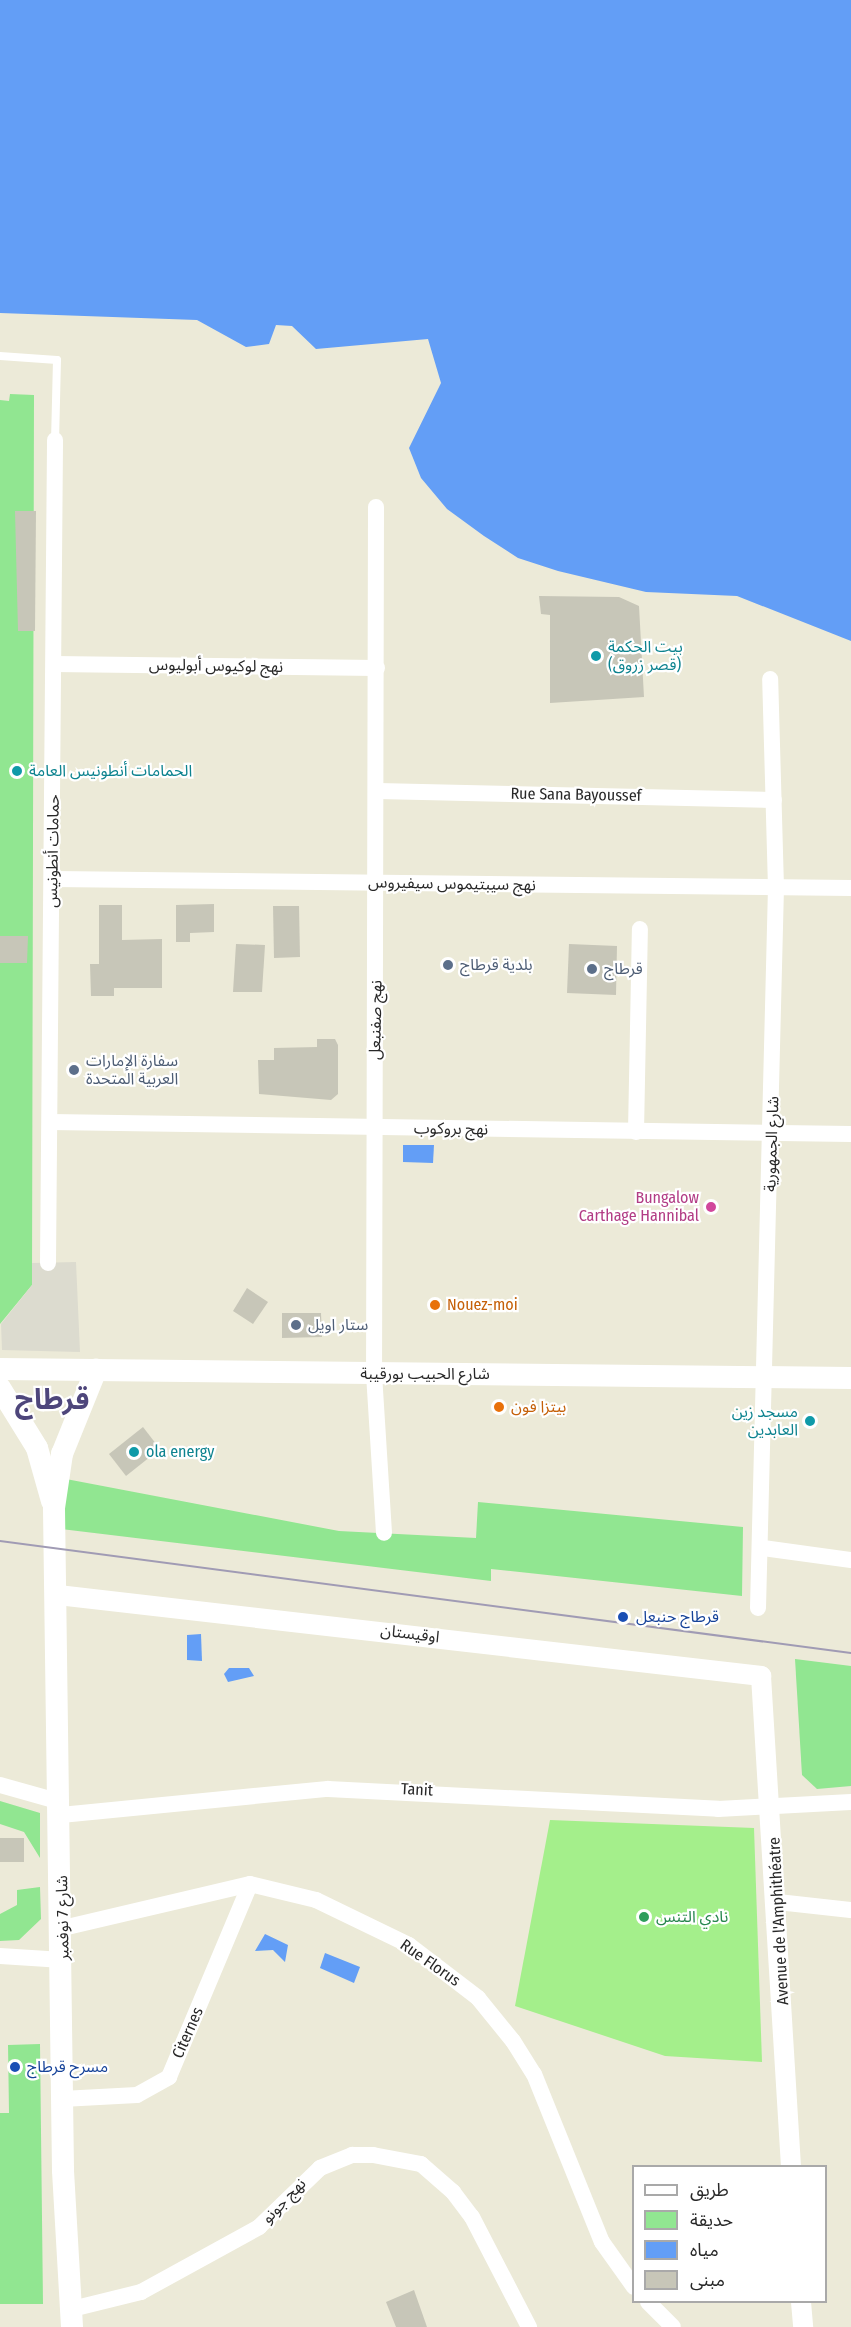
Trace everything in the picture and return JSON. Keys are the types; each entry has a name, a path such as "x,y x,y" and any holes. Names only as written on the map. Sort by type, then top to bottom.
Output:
{"main road":[{"name":"شارع الحبيب بورقيبة","path":"0,1369 851,1378"},
{"name":"شارع 7 نوفمبر","path":"72,2318 62,2099 63,1928 58,1595 54,1508 62,1454 96,1370"},
{"name":"شارع 7 نوفمبر","path":"0,1388 37,1448 54,1508"}],"street":[{"name":"حمامات أنطونيس","path":"48,1263 54,879 55,440"},
{"name":"نهج صفنبعل","path":"376,507 378,883 374,1374 384,1533"},
{"name":"نهج لوكيوس أبوليوس","path":"54,664 377,668"},
{"name":"شارع الجمهورية","path":"758,1608 763,1548 773,1134 776,888 770,679"},
{"name":"Rue Sana Bayoussef","path":"378,791 774,800"},
{"name":"نهج سيبتيموس سيفيروس","path":"54,879 851,888"},
{"path":"636,1132 640,929"},
{"name":"نهج بروكوب","path":"50,1122 851,1134"},
{"path":"763,1548 851,1560"},
{"name":"اوقيستان","path":"58,1595 761,1677"},
{"name":"Avenue de l'Amphithéatre","path":"761,1677 773,1808 791,2165"},
{"path":"0,1785 61,1809"},
{"name":"Tanit","path":"61,1809 328,1789 773,1808 851,1802"},
{"name":"Rue Florus","path":"63,1928 250,1884 316,1900 409,1945 478,1998 534,2074 602,2242 632,2286"},
{"name":"Citernes","path":"62,2099 137,2095 169,2077 250,1884"},
{"path":"778,1902 851,1910"},
{"path":"0,1956 63,1960"},
{"name":"نهج جونو","path":"72,2318 141,2292 259,2227 320,2168 352,2155 373,2155 421,2164 453,2192 472,2217 529,2327"},
{"path":"650,2303 673,2327"},
{"path":"801,2303 803,2327"}],"lane":[{"path":"0,356 57,360 55,440"}],"green space":[{"name":"الحمامات أنطونيس العامة","path":"10,394 34,395 32,1285 0,1324 0,400 9,401"},
{"path":"66,1479 339,1531 476,1538 478,1502 743,1527 742,1596 491,1569 491,1581 61,1529"},
{"path":"795,1659 851,1666 851,1786 817,1789 802,1775"},
{"path":"0,1801 40,1813 40,1858 24,1832 0,1824"},
{"name":"نادي التنس","path":"550,1820 754,1828 762,2062 665,2056 515,2006"},
{"path":"40,1887 41,1919 19,1940 0,1941 0,1914 17,1905 17,1890"},
{"path":"40,2044 43,2304 0,2304 0,2113 9,2113 8,2045"}],"shaded area":[{"path":"76,1262 80,1352 2,1350 1,1324 32,1285 32,1263"}],"water":[{"path":"0,0 851,0 851,641 737,596 646,592 558,571 518,558 484,536 447,509 421,478 409,448 441,383 428,339 316,349 292,326 276,325 269,344 246,347 197,320 0,313"},
{"path":"403,1145 434,1145 433,1163 403,1162"},
{"path":"201,1634 202,1661 187,1660 187,1635"},
{"path":"229,1668 249,1668 254,1676 228,1682 224,1674"},
{"path":"265,1934 288,1945 285,1962 273,1950 255,1951"},
{"path":"325,1953 360,1967 354,1983 320,1968"}],"building":[{"path":"15,511 36,511 35,631 18,631"},
{"name":"بيت الحكمة (قصر زروق)","path":"539,596 619,597 639,606 644,697 550,703 550,615 541,614"},
{"path":"214,904 214,932 190,933 190,942 176,942 176,905"},
{"path":"99,905 122,905 122,940 162,939 162,988 114,988 114,996 91,996 90,964 99,964"},
{"path":"273,906 299,906 300,957 274,958"},
{"path":"0,936 28,936 27,963 0,963"},
{"path":"236,944 265,945 262,992 233,992"},
{"name":"قرطاج","path":"569,944 617,946 616,995 567,993"},
{"path":"317,1039 335,1039 338,1045 338,1094 331,1100 259,1094 258,1060 274,1060 274,1048 317,1047"},
{"path":"247,1288 268,1302 253,1324 233,1311"},
{"path":"282,1313 321,1313 322,1337 282,1338"},
{"name":"ola energy","path":"143,1427 160,1449 126,1476 109,1454"},
{"path":"0,1838 24,1838 24,1862 0,1862"},
{"path":"414,2290 427,2327 396,2327 386,2302"}],"tram line":[{"path":"0,1541 851,1653"}],"place":[{"name":"بيت الحكمة (قصر زروق)","path":"596,656"},
{"name":"الحمامات أنطونيس العامة","path":"17,771"},
{"name":"بلدية قرطاج","path":"448,965"},
{"name":"قرطاج","path":"592,969"},
{"name":"سفارة الإمارات العربية المتحدة","path":"74,1070"},
{"name":"Bungalow Carthage Hannibal","path":"711,1207"},
{"name":"Nouez-moi","path":"435,1305"},
{"name":"ستار اويل","path":"296,1325"},
{"name":"بيتزا فون","path":"499,1407"},
{"name":"مسجد زين العابدين","path":"810,1421"},
{"name":"ola energy","path":"134,1452"},
{"name":"قرطاج حنبعل","path":"623,1617"},
{"name":"نادي التنس","path":"644,1917"},
{"name":"مسرح قرطاج","path":"15,2067"}],"district":[{"name":"قرطاج","path":"52,1400"}]}
